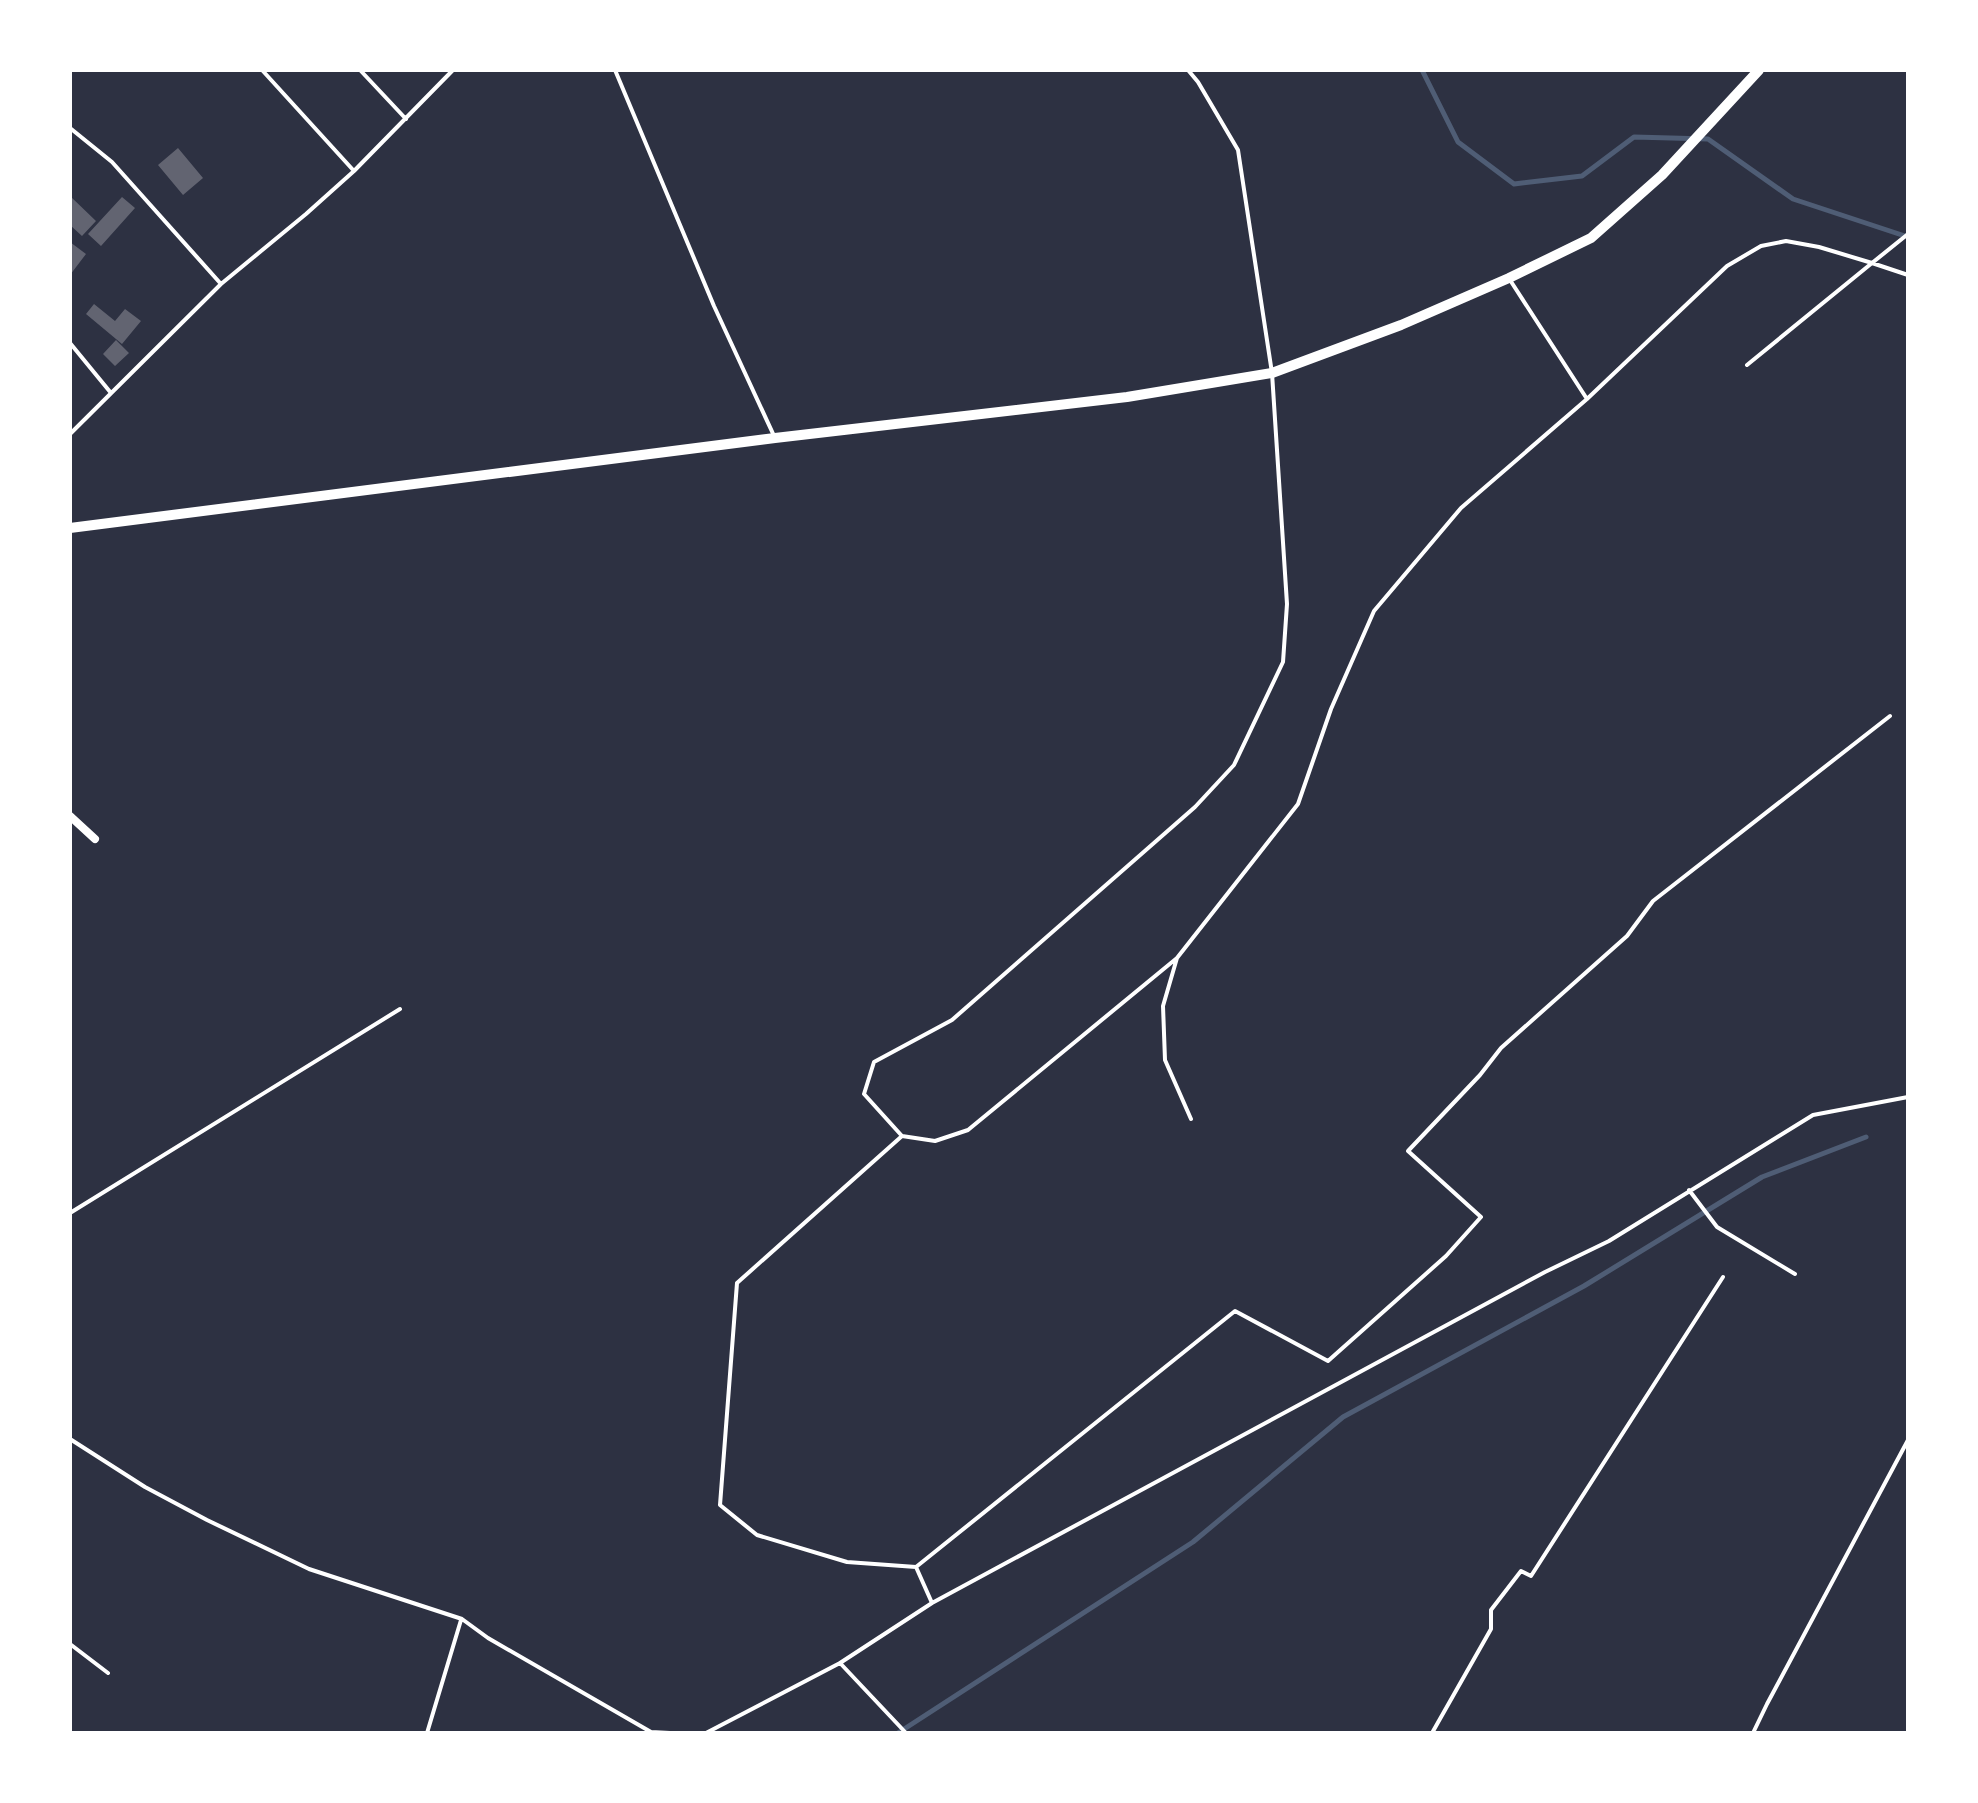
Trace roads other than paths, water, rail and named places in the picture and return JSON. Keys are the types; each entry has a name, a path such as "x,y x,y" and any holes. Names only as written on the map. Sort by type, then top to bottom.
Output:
{"street":[{"path":"70,528 775,438 1127,397 1272,373 1401,325 1591,238 1662,175 1759,70"},
{"path":"70,816 95,839"}],"lane":[{"path":"262,70 354,171"},
{"path":"360,70 406,119"},
{"path":"70,434 221,284 354,171 453,70"},
{"path":"615,70 714,306 775,438"},
{"path":"1188,70 1238,150 1272,373 1287,604 1283,662 1234,765 1195,807 952,1020 874,1062 864,1094 902,1136 935,1141 968,1130 1177,958 1298,804 1331,709 1374,611 1461,508 1587,399 1727,266 1761,246 1786,241 1819,247 1908,275"},
{"path":"70,128 112,162 221,284"},
{"path":"1747,365 1908,234"},
{"path":"1509,278 1587,399"},
{"path":"70,343 111,393"},
{"path":"902,1136 737,1283 720,1505 757,1535 847,1562 916,1567 1235,1311 1328,1361 1446,1256 1481,1217 1408,1151 1480,1075 1501,1048 1627,936 1653,901 1890,716"},
{"path":"1177,958 1163,1006 1165,1060 1191,1119"},
{"path":"70,1213 400,1009"},
{"path":"706,1733 840,1663 932,1603 1545,1272 1609,1241 1813,1115 1908,1097"},
{"path":"1689,1189 1717,1227 1795,1274"},
{"path":"1432,1733 1491,1629 1491,1610 1521,1571 1531,1576 1723,1277"},
{"path":"70,1439 145,1487 207,1520 309,1569 462,1619 488,1638 651,1732 670,1733"},
{"path":"1753,1733 1908,1440"},
{"path":"916,1567 932,1603"},
{"path":"427,1733 462,1619"},
{"path":"70,1644 108,1673"},
{"path":"840,1663 906,1733"}],"waterway":[{"path":"1422,70 1458,142 1514,184 1582,176 1634,137 1708,139 1793,199 1908,237"},
{"path":"898,1733 1193,1542 1343,1417 1584,1286 1762,1177 1866,1137"}]}
